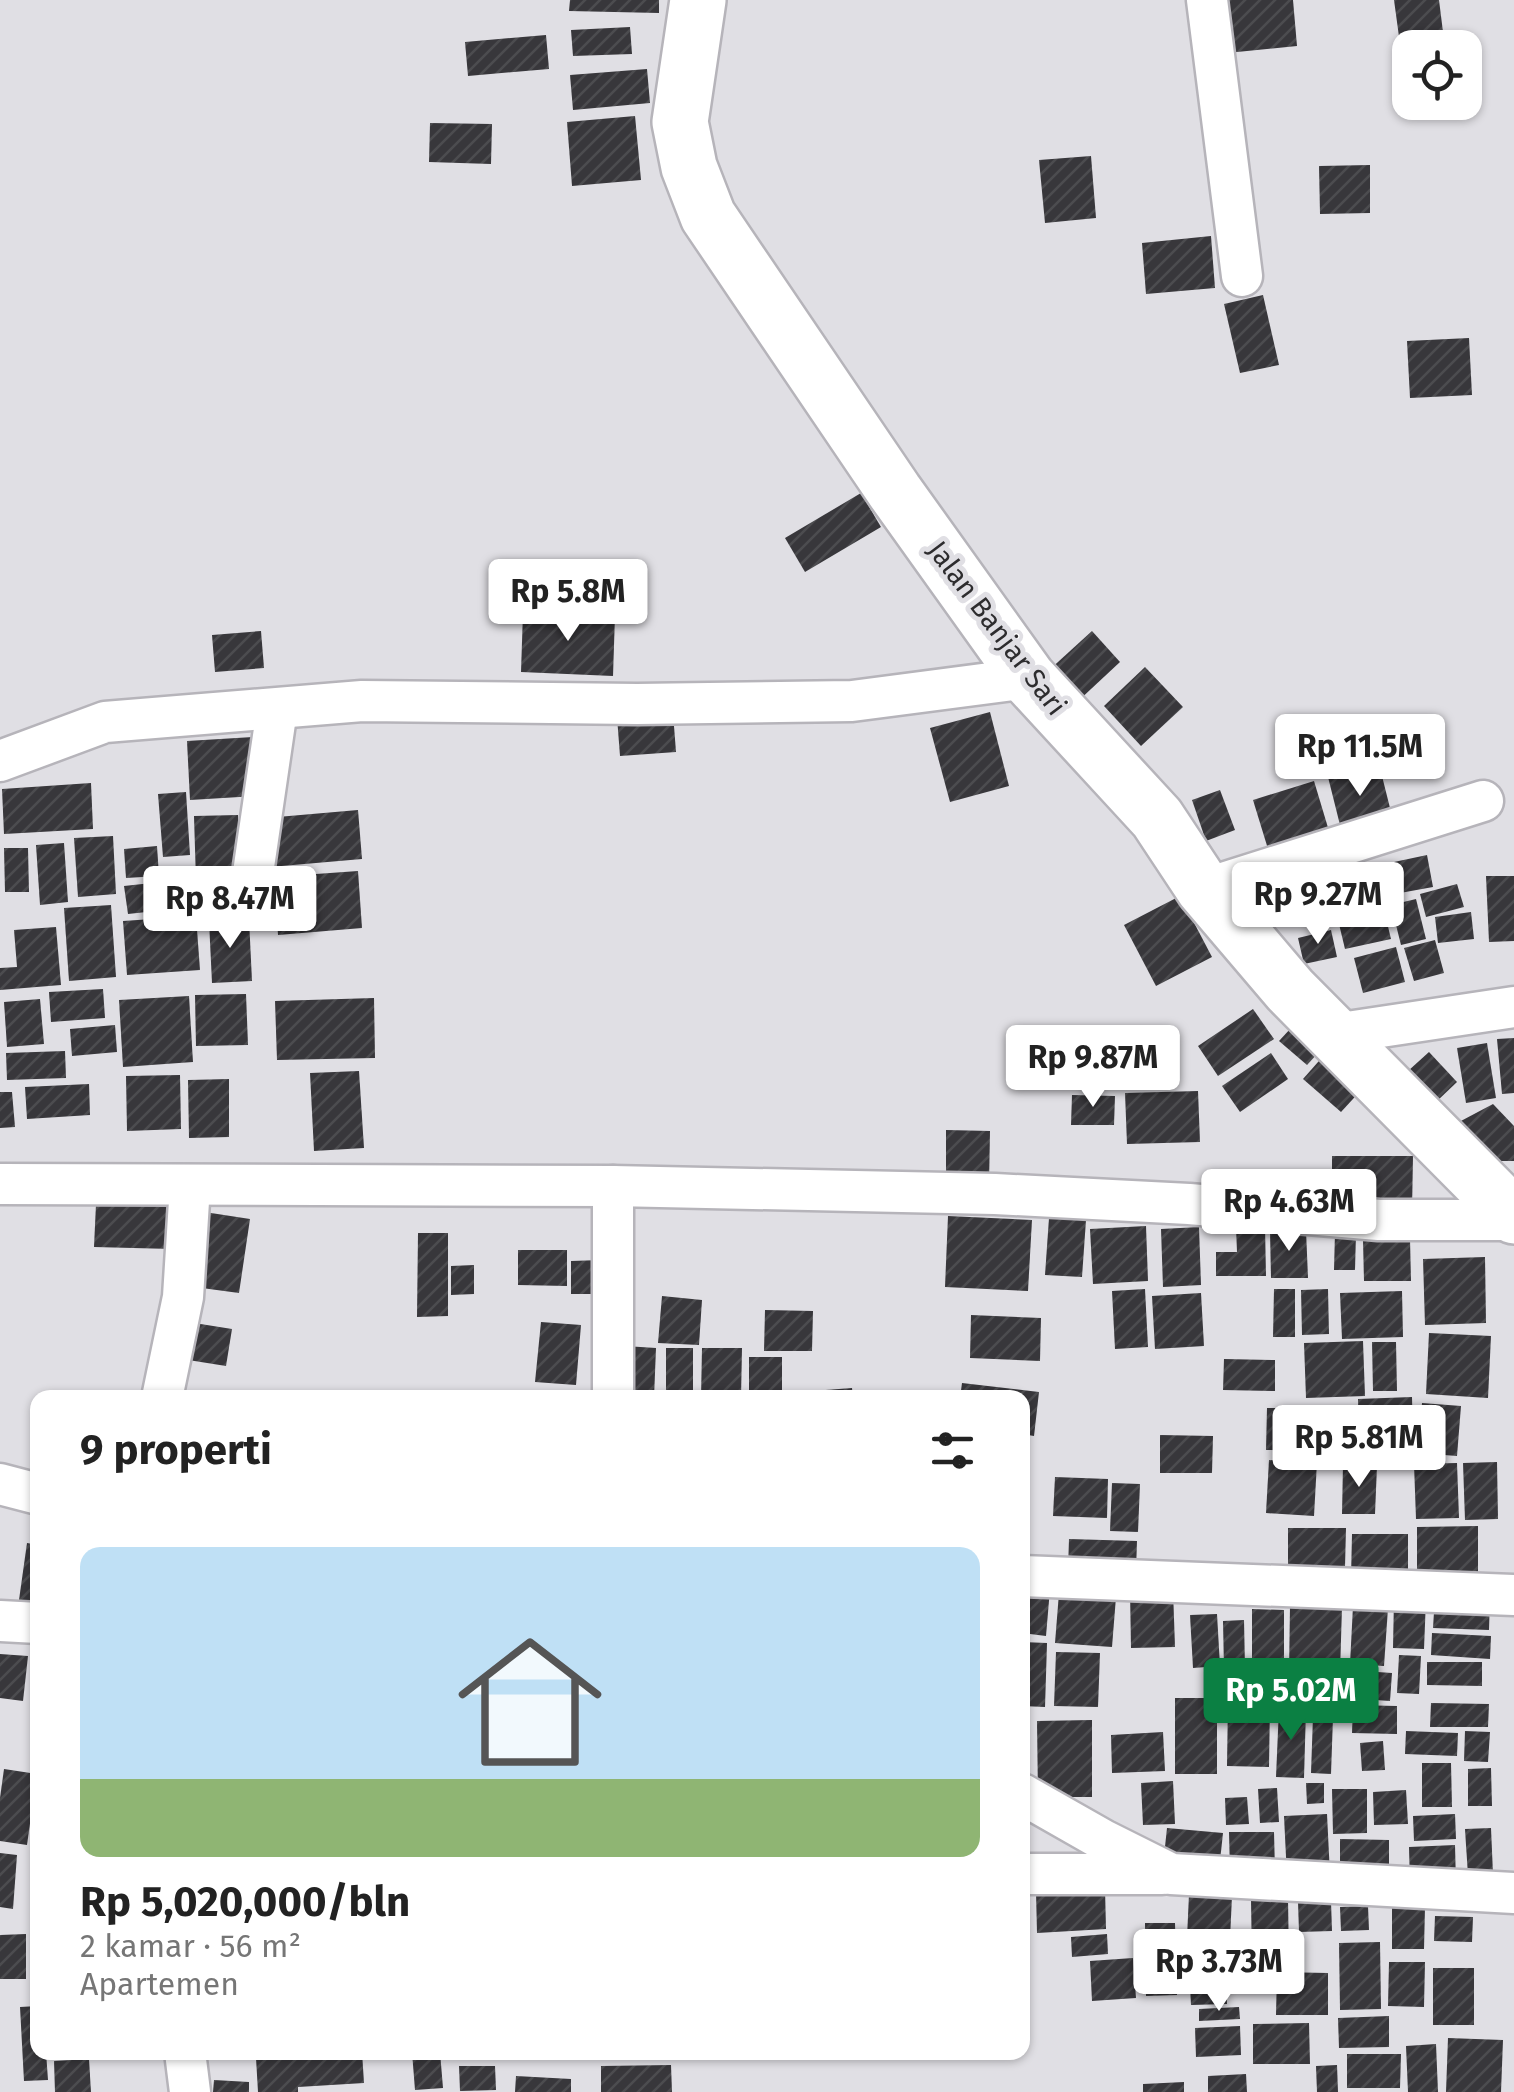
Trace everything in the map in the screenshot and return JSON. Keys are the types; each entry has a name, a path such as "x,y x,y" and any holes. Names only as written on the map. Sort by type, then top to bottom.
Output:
{"street":[{"name":"Jalan Banjar Sari","path":"698,0 680,122 689,167 708,216 895,492 1028,678 1157,818 1204,889 1290,990 1514,1218"},
{"path":"1206,0 1242,276"},
{"path":"0,760 105,722 362,700 637,704 852,700 1028,678"},
{"path":"197,898 241,894 252,880 277,709"},
{"path":"1204,889 1483,801"},
{"path":"1334,1034 1514,1007"},
{"path":"0,1184 613,1186 996,1194 1189,1204 1378,1220 1514,1218"},
{"path":"164,1390 183,1297 190,1185"},
{"path":"613,1186 613,1390"},
{"path":"0,1484 30,1492"},
{"path":"1030,1576 1514,1595"},
{"path":"0,1621 30,1623"},
{"path":"1030,1799 1170,1874"},
{"path":"1030,1874 1170,1874 1514,1893"},
{"path":"186,2060 190,2092"}],"building":[{"path":"570,0 659,0 659,13 569,11"},
{"path":"1223,0 1293,0 1297,46 1227,53"},
{"path":"1394,0 1439,0 1443,30 1398,30"},
{"path":"630,27 632,54 573,56 571,30"},
{"path":"546,35 549,69 468,76 465,42"},
{"path":"647,69 650,103 573,110 570,75"},
{"path":"635,116 641,180 572,186 567,122"},
{"path":"430,123 492,124 491,164 429,162"},
{"path":"1091,156 1096,218 1045,223 1039,160"},
{"path":"1370,165 1370,213 1320,214 1319,166"},
{"path":"1211,236 1215,288 1146,294 1142,243"},
{"path":"1263,295 1279,365 1240,373 1224,304"},
{"path":"1469,338 1472,395 1410,398 1407,341"},
{"path":"861,493 881,527 805,572 785,538"},
{"path":"523,612 615,615 613,676 521,672"},
{"path":"261,631 264,668 215,672 212,635"},
{"path":"1092,631 1120,662 1076,703 1047,672"},
{"path":"1145,667 1183,707 1141,746 1104,706"},
{"path":"990,712 1009,786 950,802 930,728"},
{"path":"673,713 676,752 620,756 617,717"},
{"path":"253,737 256,796 190,800 187,741"},
{"path":"1379,764 1393,820 1342,833 1328,777"},
{"path":"1314,781 1329,831 1268,849 1253,800"},
{"path":"91,783 93,829 4,834 2,789"},
{"path":"1220,790 1235,830 1206,841 1192,800"},
{"path":"186,792 190,855 163,857 158,794"},
{"path":"358,810 362,859 270,867 266,818"},
{"path":"238,815 240,879 196,881 194,816"},
{"path":"113,836 116,894 78,897 74,838"},
{"path":"64,843 68,902 40,905 36,845"},
{"path":"157,846 159,876 126,878 124,849"},
{"path":"4,848 28,848 29,892 5,892"},
{"path":"1427,855 1433,887 1400,893 1394,862"},
{"path":"1384,867 1391,897 1365,903 1358,873"},
{"path":"358,871 362,928 278,935 274,877"},
{"path":"1486,876 1514,876 1514,941 1489,942"},
{"path":"170,881 174,909 128,914 124,886"},
{"path":"1346,881 1352,917 1296,926 1291,889"},
{"path":"1457,884 1464,907 1426,917 1420,894"},
{"path":"1180,896 1212,957 1156,986 1124,925"},
{"path":"1416,899 1426,939 1401,945 1391,905"},
{"path":"111,905 116,977 69,981 64,908"},
{"path":"1471,912 1474,939 1438,943 1435,917"},
{"path":"1385,914 1391,939 1345,949 1339,924"},
{"path":"196,916 200,970 127,975 123,921"},
{"path":"249,919 252,981 212,983 209,921"},
{"path":"56,927 61,985 0,990 0,968 17,967 14,930"},
{"path":"1331,930 1337,957 1304,964 1298,938"},
{"path":"1435,940 1444,973 1414,981 1404,948"},
{"path":"1396,947 1405,982 1363,993 1354,958"},
{"path":"103,989 105,1018 51,1022 49,992"},
{"path":"246,994 248,1045 196,1046 195,995"},
{"path":"189,996 193,1062 123,1067 119,1000"},
{"path":"374,998 375,1058 277,1060 275,1001"},
{"path":"40,999 44,1044 7,1047 4,1002"},
{"path":"1253,1009 1274,1039 1218,1076 1198,1046"},
{"path":"115,1025 117,1052 72,1056 70,1029"},
{"path":"1291,1028 1318,1053 1307,1065 1279,1041"},
{"path":"1514,1038 1514,1093 1502,1094 1497,1039"},
{"path":"1487,1043 1496,1098 1466,1103 1457,1048"},
{"path":"65,1051 66,1078 7,1080 6,1053"},
{"path":"1429,1052 1457,1082 1436,1102 1408,1071"},
{"path":"1271,1053 1288,1079 1240,1112 1222,1086"},
{"path":"1326,1053 1364,1087 1341,1112 1303,1079"},
{"path":"359,1071 364,1148 314,1151 310,1073"},
{"path":"180,1075 181,1129 127,1131 126,1076"},
{"path":"229,1079 229,1137 189,1138 188,1080"},
{"path":"89,1084 90,1115 27,1119 25,1087"},
{"path":"1198,1091 1200,1142 1127,1144 1125,1093"},
{"path":"0,1092 12,1092 15,1127 0,1128"},
{"path":"1072,1095 1115,1096 1114,1125 1071,1125"},
{"path":"1493,1104 1514,1126 1514,1161 1495,1161 1459,1122"},
{"path":"946,1130 990,1131 989,1185 946,1184"},
{"path":"1332,1156 1413,1156 1412,1211 1332,1211"},
{"path":"96,1204 174,1206 172,1249 94,1247"},
{"path":"198,1211 250,1219 239,1293 187,1286"},
{"path":"948,1216 1032,1220 1028,1291 945,1287"},
{"path":"1049,1218 1086,1220 1082,1277 1045,1275"},
{"path":"1146,1226 1148,1281 1093,1284 1090,1229"},
{"path":"1265,1226 1266,1276 1216,1276 1216,1252 1237,1252 1236,1227"},
{"path":"1199,1227 1201,1285 1163,1287 1161,1229"},
{"path":"1306,1230 1308,1278 1271,1278 1270,1231"},
{"path":"1335,1232 1356,1233 1355,1270 1334,1270"},
{"path":"418,1233 448,1233 448,1316 417,1317"},
{"path":"1410,1239 1411,1281 1364,1281 1363,1240"},
{"path":"518,1250 567,1250 567,1286 518,1285"},
{"path":"1485,1257 1486,1323 1425,1325 1423,1259"},
{"path":"601,1260 603,1294 571,1294 571,1261"},
{"path":"474,1265 474,1294 451,1295 451,1266"},
{"path":"1145,1289 1148,1347 1115,1349 1112,1291"},
{"path":"1274,1289 1295,1289 1295,1337 1273,1337"},
{"path":"1328,1289 1329,1334 1302,1335 1301,1290"},
{"path":"1402,1291 1403,1337 1342,1339 1340,1293"},
{"path":"1201,1293 1204,1346 1155,1349 1152,1296"},
{"path":"662,1296 702,1300 699,1345 658,1343"},
{"path":"765,1310 813,1311 812,1351 764,1351"},
{"path":"971,1315 1041,1318 1040,1361 970,1358"},
{"path":"188,1322 232,1329 226,1366 182,1359"},
{"path":"541,1322 581,1325 576,1385 535,1382"},
{"path":"1429,1333 1491,1336 1488,1398 1426,1394"},
{"path":"1363,1341 1365,1396 1306,1398 1304,1343"},
{"path":"1372,1342 1396,1342 1397,1391 1373,1391"},
{"path":"625,1346 656,1348 654,1390 622,1390"},
{"path":"666,1348 693,1348 693,1390 666,1390"},
{"path":"702,1348 742,1348 741,1390 701,1390"},
{"path":"749,1357 782,1357 782,1390 749,1390"},
{"path":"1224,1359 1275,1360 1275,1391 1223,1390"},
{"path":"962,1383 1022,1390 961,1390"},
{"path":"1030,1391 1039,1392 1034,1436 1030,1435"},
{"path":"1412,1397 1413,1439 1359,1440 1358,1399"},
{"path":"1422,1403 1461,1406 1457,1456 1418,1453"},
{"path":"1267,1408 1325,1408 1324,1451 1266,1450"},
{"path":"1160,1435 1213,1436 1212,1473 1160,1473"},
{"path":"1269,1460 1317,1462 1314,1516 1266,1513"},
{"path":"1497,1462 1498,1519 1465,1520 1463,1463"},
{"path":"1457,1463 1459,1518 1416,1519 1414,1464"},
{"path":"1343,1465 1377,1466 1375,1514 1342,1514"},
{"path":"1055,1477 1108,1479 1107,1518 1053,1516"},
{"path":"1112,1483 1140,1484 1138,1532 1110,1531"},
{"path":"1478,1526 1478,1578 1417,1579 1417,1527"},
{"path":"1288,1528 1346,1528 1345,1567 1288,1567"},
{"path":"1352,1534 1408,1534 1408,1578 1351,1578"},
{"path":"1069,1539 1137,1541 1136,1571 1068,1570"},
{"path":"27,1543 30,1601 19,1600"},
{"path":"1030,1588 1050,1589 1046,1636 1030,1634"},
{"path":"1173,1590 1175,1647 1131,1648 1130,1591"},
{"path":"1059,1593 1116,1597 1112,1647 1055,1643"},
{"path":"1435,1595 1490,1597 1489,1630 1433,1628"},
{"path":"1394,1598 1426,1599 1424,1649 1393,1648"},
{"path":"1290,1606 1342,1607 1340,1673 1289,1672"},
{"path":"1353,1606 1388,1608 1384,1666 1350,1664"},
{"path":"1252,1609 1284,1610 1284,1667 1252,1667"},
{"path":"1217,1614 1220,1666 1193,1668 1190,1615"},
{"path":"1244,1620 1245,1668 1224,1669 1223,1621"},
{"path":"1432,1633 1491,1636 1490,1659 1431,1655"},
{"path":"1030,1642 1047,1643 1045,1707 1030,1706"},
{"path":"1056,1652 1100,1653 1098,1707 1054,1706"},
{"path":"0,1654 28,1656 23,1701 0,1698"},
{"path":"1399,1655 1421,1656 1419,1694 1397,1693"},
{"path":"1427,1662 1482,1662 1482,1686 1427,1685"},
{"path":"1348,1670 1392,1673 1390,1701 1346,1698"},
{"path":"1175,1698 1217,1698 1217,1774 1175,1774"},
{"path":"1228,1701 1270,1702 1269,1767 1227,1766"},
{"path":"1431,1703 1489,1704 1488,1727 1430,1727"},
{"path":"1353,1705 1397,1706 1397,1734 1352,1733"},
{"path":"1279,1708 1306,1709 1304,1778 1276,1777"},
{"path":"1313,1716 1333,1717 1331,1774 1311,1773"},
{"path":"1092,1720 1092,1797 1038,1797 1037,1721"},
{"path":"1406,1731 1458,1733 1457,1756 1405,1754"},
{"path":"1465,1731 1490,1732 1488,1762 1464,1761"},
{"path":"1163,1732 1165,1771 1112,1773 1111,1735"},
{"path":"1383,1741 1385,1770 1362,1771 1360,1743"},
{"path":"1422,1763 1451,1763 1452,1807 1422,1807"},
{"path":"1491,1768 1492,1806 1468,1806 1468,1769"},
{"path":"4,1769 30,1773 27,1845 0,1841"},
{"path":"1173,1781 1175,1824 1143,1825 1141,1783"},
{"path":"1306,1783 1324,1783 1324,1803 1307,1804"},
{"path":"1277,1788 1279,1822 1260,1823 1258,1789"},
{"path":"1332,1789 1367,1789 1367,1833 1333,1834"},
{"path":"1406,1790 1408,1824 1374,1825 1373,1792"},
{"path":"1247,1797 1249,1824 1226,1825 1225,1798"},
{"path":"1327,1814 1330,1875 1287,1877 1284,1816"},
{"path":"1455,1814 1456,1839 1414,1841 1413,1816"},
{"path":"1167,1828 1223,1833 1220,1861 1164,1856"},
{"path":"1491,1828 1493,1874 1468,1876 1465,1829"},
{"path":"1229,1832 1274,1832 1275,1871 1230,1872"},
{"path":"1340,1839 1389,1840 1389,1881 1340,1880"},
{"path":"1455,1845 1456,1884 1410,1886 1409,1847"},
{"path":"0,1853 17,1855 13,1909 0,1907"},
{"path":"1105,1889 1106,1929 1037,1933 1036,1892"},
{"path":"1189,1894 1232,1896 1230,1939 1187,1938"},
{"path":"1288,1899 1289,1961 1252,1961 1251,1900"},
{"path":"1331,1901 1332,1931 1299,1932 1298,1902"},
{"path":"1368,1906 1369,1930 1341,1931 1340,1907"},
{"path":"1392,1907 1425,1907 1424,1949 1392,1949"},
{"path":"1435,1916 1473,1917 1472,1942 1434,1941"},
{"path":"1145,1923 1175,1923 1177,1995 1146,1996"},
{"path":"26,1934 26,1979 0,1979 0,1935"},
{"path":"1107,1934 1108,1954 1072,1957 1071,1937"},
{"path":"1380,1942 1381,2009 1340,2010 1339,1943"},
{"path":"1225,1947 1227,2004 1191,2005 1188,1948"},
{"path":"1133,1958 1136,1998 1092,2001 1090,1961"},
{"path":"1389,1962 1425,1962 1424,2007 1388,2006"},
{"path":"1433,1968 1474,1968 1474,2025 1433,2025"},
{"path":"1277,1972 1328,1973 1328,2015 1276,2015"},
{"path":"30,2006 30,2060 47,2060 48,2080 24,2081 20,2007"},
{"path":"1239,2007 1240,2019 1199,2021 1199,2009"},
{"path":"1389,2016 1389,2047 1339,2048 1338,2018"},
{"path":"1309,2023 1310,2064 1253,2064 1253,2024"},
{"path":"1240,2026 1241,2055 1196,2057 1195,2028"},
{"path":"1448,2038 1503,2040 1501,2092 1446,2092"},
{"path":"1436,2044 1438,2092 1408,2092 1406,2046"},
{"path":"1347,2054 1401,2054 1400,2088 1347,2088"},
{"path":"89,2060 91,2092 55,2092 54,2061"},
{"path":"256,2060 363,2060 364,2083 298,2087 298,2092 258,2092"},
{"path":"413,2060 441,2060 443,2088 415,2090"},
{"path":"671,2065 672,2092 601,2092 601,2066"},
{"path":"1337,2065 1338,2092 1317,2092 1316,2066"},
{"path":"459,2066 495,2066 496,2090 460,2091"},
{"path":"1246,2074 1247,2092 1208,2092 1208,2076"},
{"path":"516,2076 571,2079 571,2092 515,2092"},
{"path":"214,2080 249,2082 249,2092 213,2092"},
{"path":"1184,2082 1184,2092 1143,2092 1143,2084"}]}
